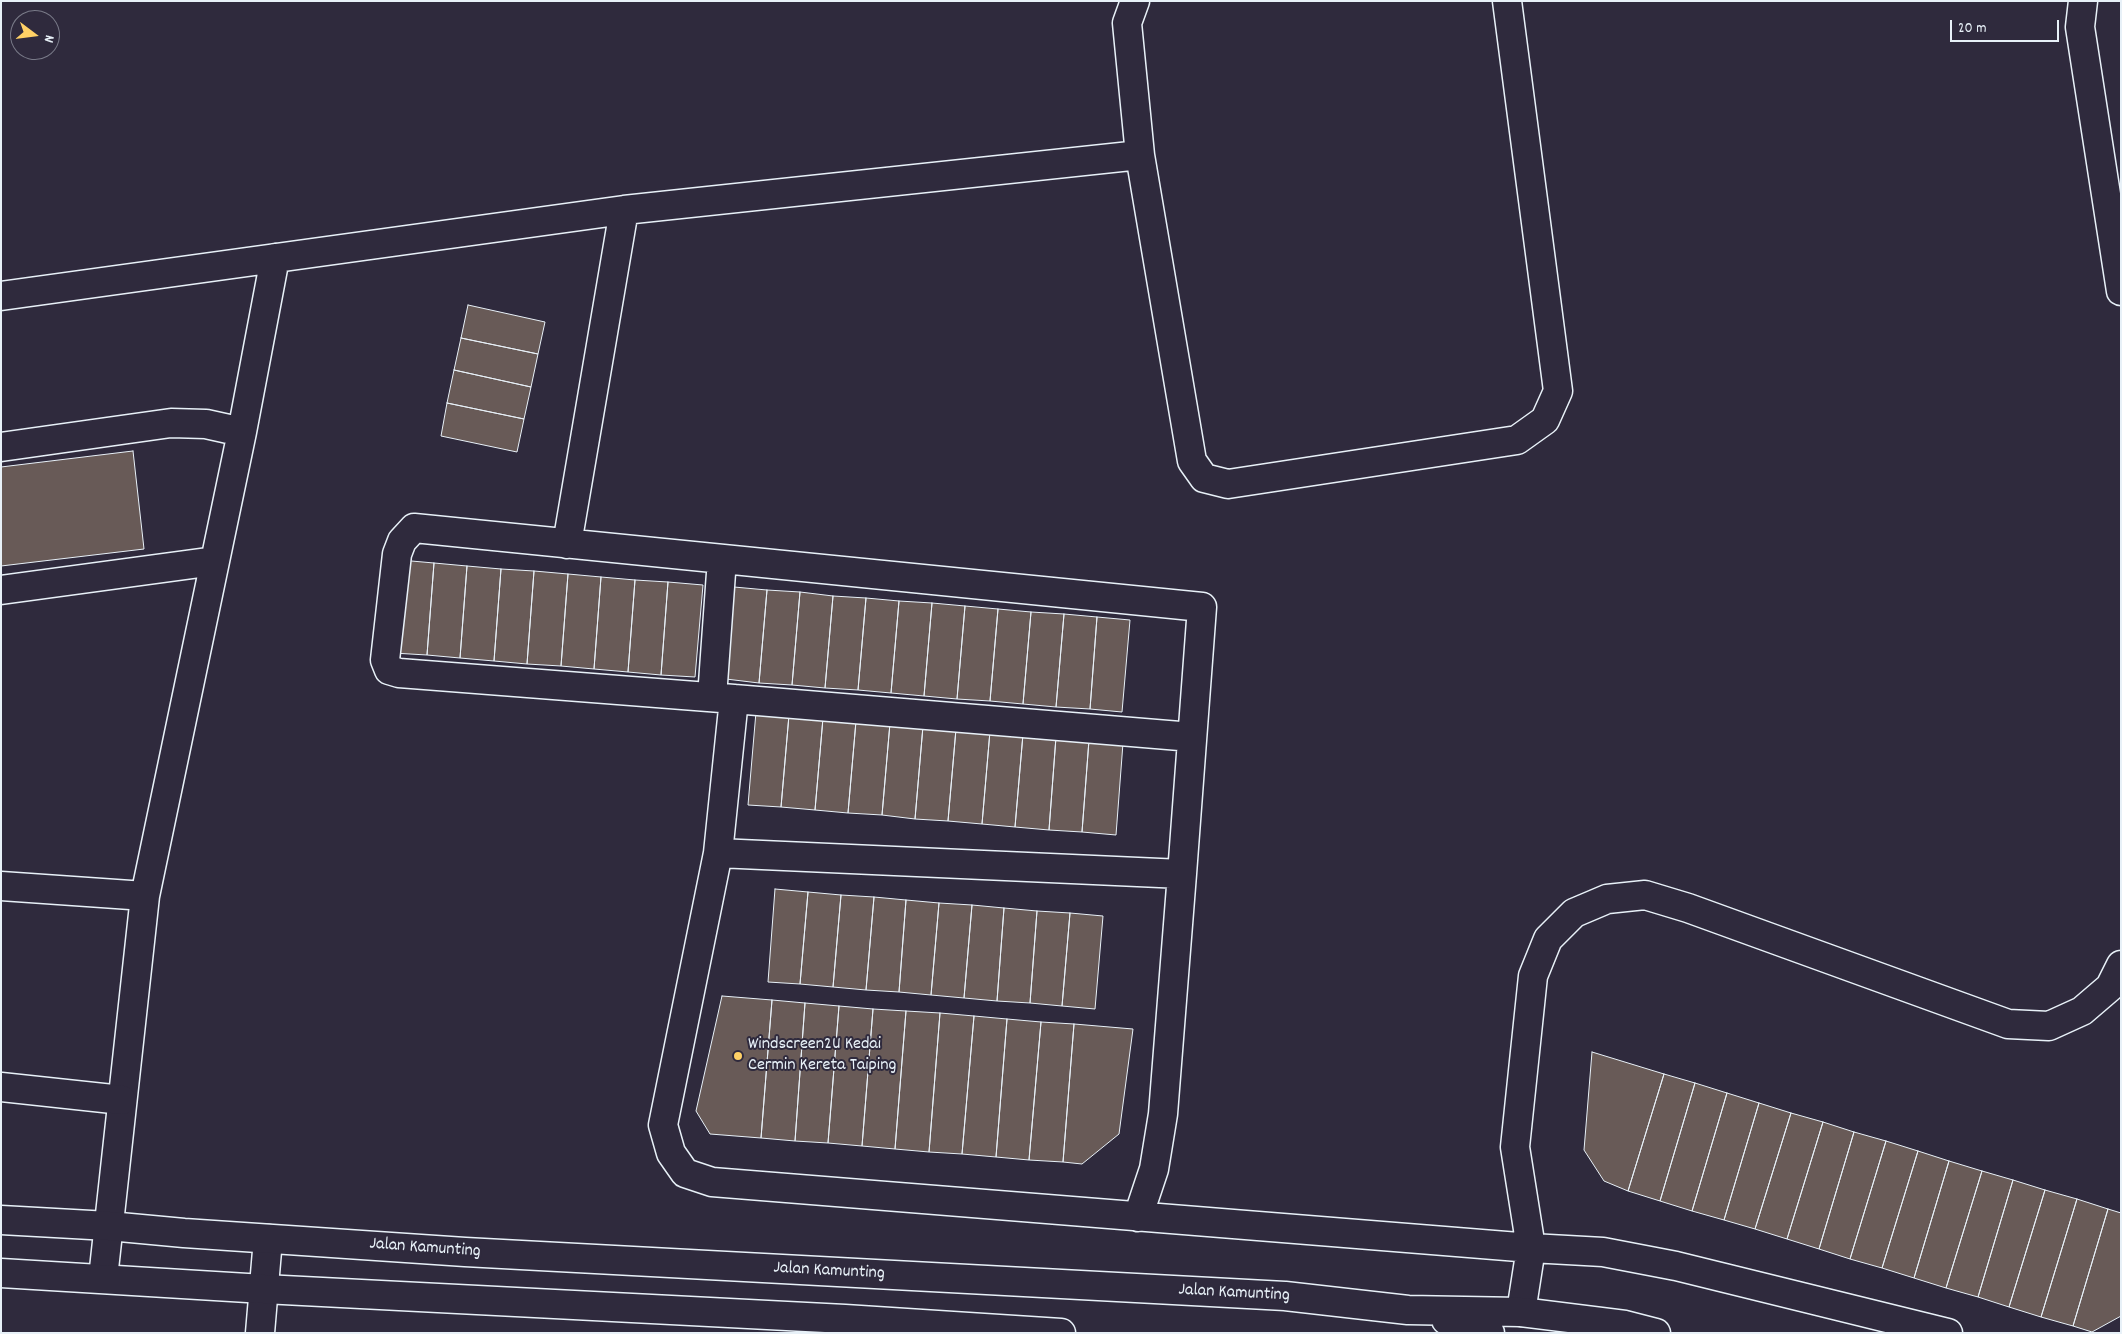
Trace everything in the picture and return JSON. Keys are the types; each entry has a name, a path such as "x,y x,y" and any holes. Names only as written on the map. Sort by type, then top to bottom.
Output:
{"street":[{"path":"1136,1 1126,23 1140,155 1192,461 1204,478 1228,484 1517,440 1545,420 1558,391 1507,1"},
{"path":"2083,1 2080,27 2121,291"},
{"path":"1,296 624,210 1140,155"},
{"path":"567,544 624,210"},
{"path":"103,1278 145,896 242,432 275,258"},
{"path":"1,447 171,423 206,424 242,432"},
{"path":"1138,1217 1154,1169 1163,1114 1182,874 1202,607 414,528 402,541 397,554 385,660 389,670 399,674 723,698 1192,738"},
{"path":"722,559 723,698 718,853 663,1125 671,1152 685,1173 712,1182 1530,1248 1603,1252 1676,1266 1948,1333"},
{"path":"1,590 215,561"},
{"path":"718,853 1182,874"},
{"path":"1,886 145,896"},
{"path":"1521,1312 1530,1248 1514,1147 1533,976 1548,939 1574,913 1607,899 1645,895 1688,908 2008,1024 2049,1026 2082,1011 2110,986 2121,965"},
{"path":"1,1086 122,1100"},
{"name":"Jalan Kamunting","path":"1,1220 465,1252 1275,1296 1408,1310 1521,1312 1625,1325 1656,1333"},
{"path":"260,1333 268,1239"},
{"path":"1,1273 264,1289 845,1319 1061,1333"},
{"path":"1408,1310 1490,1333"}],"building":[{"path":"468,305 545,322 538,354 461,338"},
{"path":"461,338 538,354 531,387 454,370"},
{"path":"454,370 531,387 524,419 447,403"},
{"path":"447,403 524,419 517,452 441,436"},
{"path":"133,451 144,549 1,566 1,467"},
{"path":"400,560 434,563 427,655 393,653"},
{"path":"434,563 467,566 460,658 427,655"},
{"path":"467,566 501,569 494,661 460,658"},
{"path":"501,569 534,571 527,664 494,661"},
{"path":"534,571 568,574 561,666 527,664"},
{"path":"568,574 601,577 594,669 561,666"},
{"path":"601,577 635,580 628,672 594,669"},
{"path":"635,580 668,582 661,675 628,672"},
{"path":"668,582 703,585 695,677 661,675"},
{"path":"734,587 767,590 759,683 726,679"},
{"path":"767,590 800,592 792,685 759,683"},
{"path":"800,592 833,596 825,688 792,685"},
{"path":"833,596 866,598 858,690 825,688"},
{"path":"866,598 899,601 891,693 858,690"},
{"path":"899,601 932,603 924,696 891,693"},
{"path":"932,603 965,606 957,699 924,696"},
{"path":"965,606 998,609 990,701 957,699"},
{"path":"998,609 1031,612 1023,704 990,701"},
{"path":"1031,612 1064,614 1056,707 1023,704"},
{"path":"1064,614 1097,617 1090,709 1056,707"},
{"path":"1097,617 1130,620 1122,712 1090,709"},
{"path":"756,712 789,715 781,807 748,805"},
{"path":"789,715 823,718 815,810 781,807"},
{"path":"823,718 856,721 848,813 815,810"},
{"path":"856,721 890,723 882,815 848,813"},
{"path":"890,723 923,726 915,819 882,815"},
{"path":"923,726 956,729 948,821 915,819"},
{"path":"956,729 990,731 982,824 948,821"},
{"path":"990,731 1023,734 1015,827 982,824"},
{"path":"1023,734 1056,737 1049,830 1015,827"},
{"path":"1056,737 1089,740 1082,832 1049,830"},
{"path":"1089,740 1123,743 1116,835 1082,832"},
{"path":"775,889 808,892 800,984 768,982"},
{"path":"808,892 841,895 833,987 800,984"},
{"path":"841,895 874,897 866,990 833,987"},
{"path":"874,897 906,900 899,992 866,990"},
{"path":"906,900 939,903 931,995 899,992"},
{"path":"939,903 972,905 964,998 931,995"},
{"path":"972,905 1004,908 997,1001 964,998"},
{"path":"1004,908 1037,911 1030,1003 997,1001"},
{"path":"1037,911 1070,913 1062,1006 1030,1003"},
{"path":"1070,913 1103,916 1095,1009 1062,1006"},
{"name":"Windscreen2U Kedai Cermin Kereta Taiping","path":"722,996 772,1000 761,1138 710,1134 696,1111"},
{"path":"772,1000 805,1003 795,1141 761,1138"},
{"path":"805,1003 839,1006 828,1143 795,1141"},
{"path":"839,1006 873,1009 862,1146 828,1143"},
{"path":"873,1009 906,1011 895,1149 862,1146"},
{"path":"906,1011 940,1013 929,1152 895,1149"},
{"path":"940,1013 974,1016 962,1154 929,1152"},
{"path":"974,1016 1007,1019 996,1157 962,1154"},
{"path":"1007,1019 1041,1022 1029,1160 996,1157"},
{"path":"1041,1022 1074,1024 1063,1162 1029,1160"},
{"path":"1074,1024 1133,1029 1119,1134 1082,1164 1063,1162"},
{"path":"1592,1052 1664,1074 1628,1191 1604,1181 1584,1150"},
{"path":"1664,1074 1695,1083 1660,1201 1628,1191"},
{"path":"1695,1083 1727,1093 1692,1211 1660,1201"},
{"path":"1727,1093 1759,1103 1724,1220 1692,1211"},
{"path":"1759,1103 1791,1113 1755,1229 1724,1220"},
{"path":"1791,1113 1823,1122 1787,1239 1755,1229"},
{"path":"1823,1122 1854,1132 1819,1249 1787,1239"},
{"path":"1854,1132 1886,1141 1850,1259 1819,1249"},
{"path":"1886,1141 1918,1151 1882,1268 1850,1259"},
{"path":"1918,1151 1949,1161 1914,1278 1882,1268"},
{"path":"1949,1161 1982,1171 1946,1288 1914,1278"},
{"path":"1982,1171 2013,1180 1978,1297 1946,1288"},
{"path":"2013,1180 2045,1190 2009,1307 1978,1297"},
{"path":"2045,1190 2077,1199 2041,1317 2009,1307"},
{"path":"2077,1199 2108,1209 2073,1326 2041,1317"},
{"path":"2108,1209 2121,1213 2121,1316 2092,1332 2073,1326"}],"place":[{"name":"Windscreen2U Kedai Cermin Kereta Taiping","path":"738,1056"}]}
